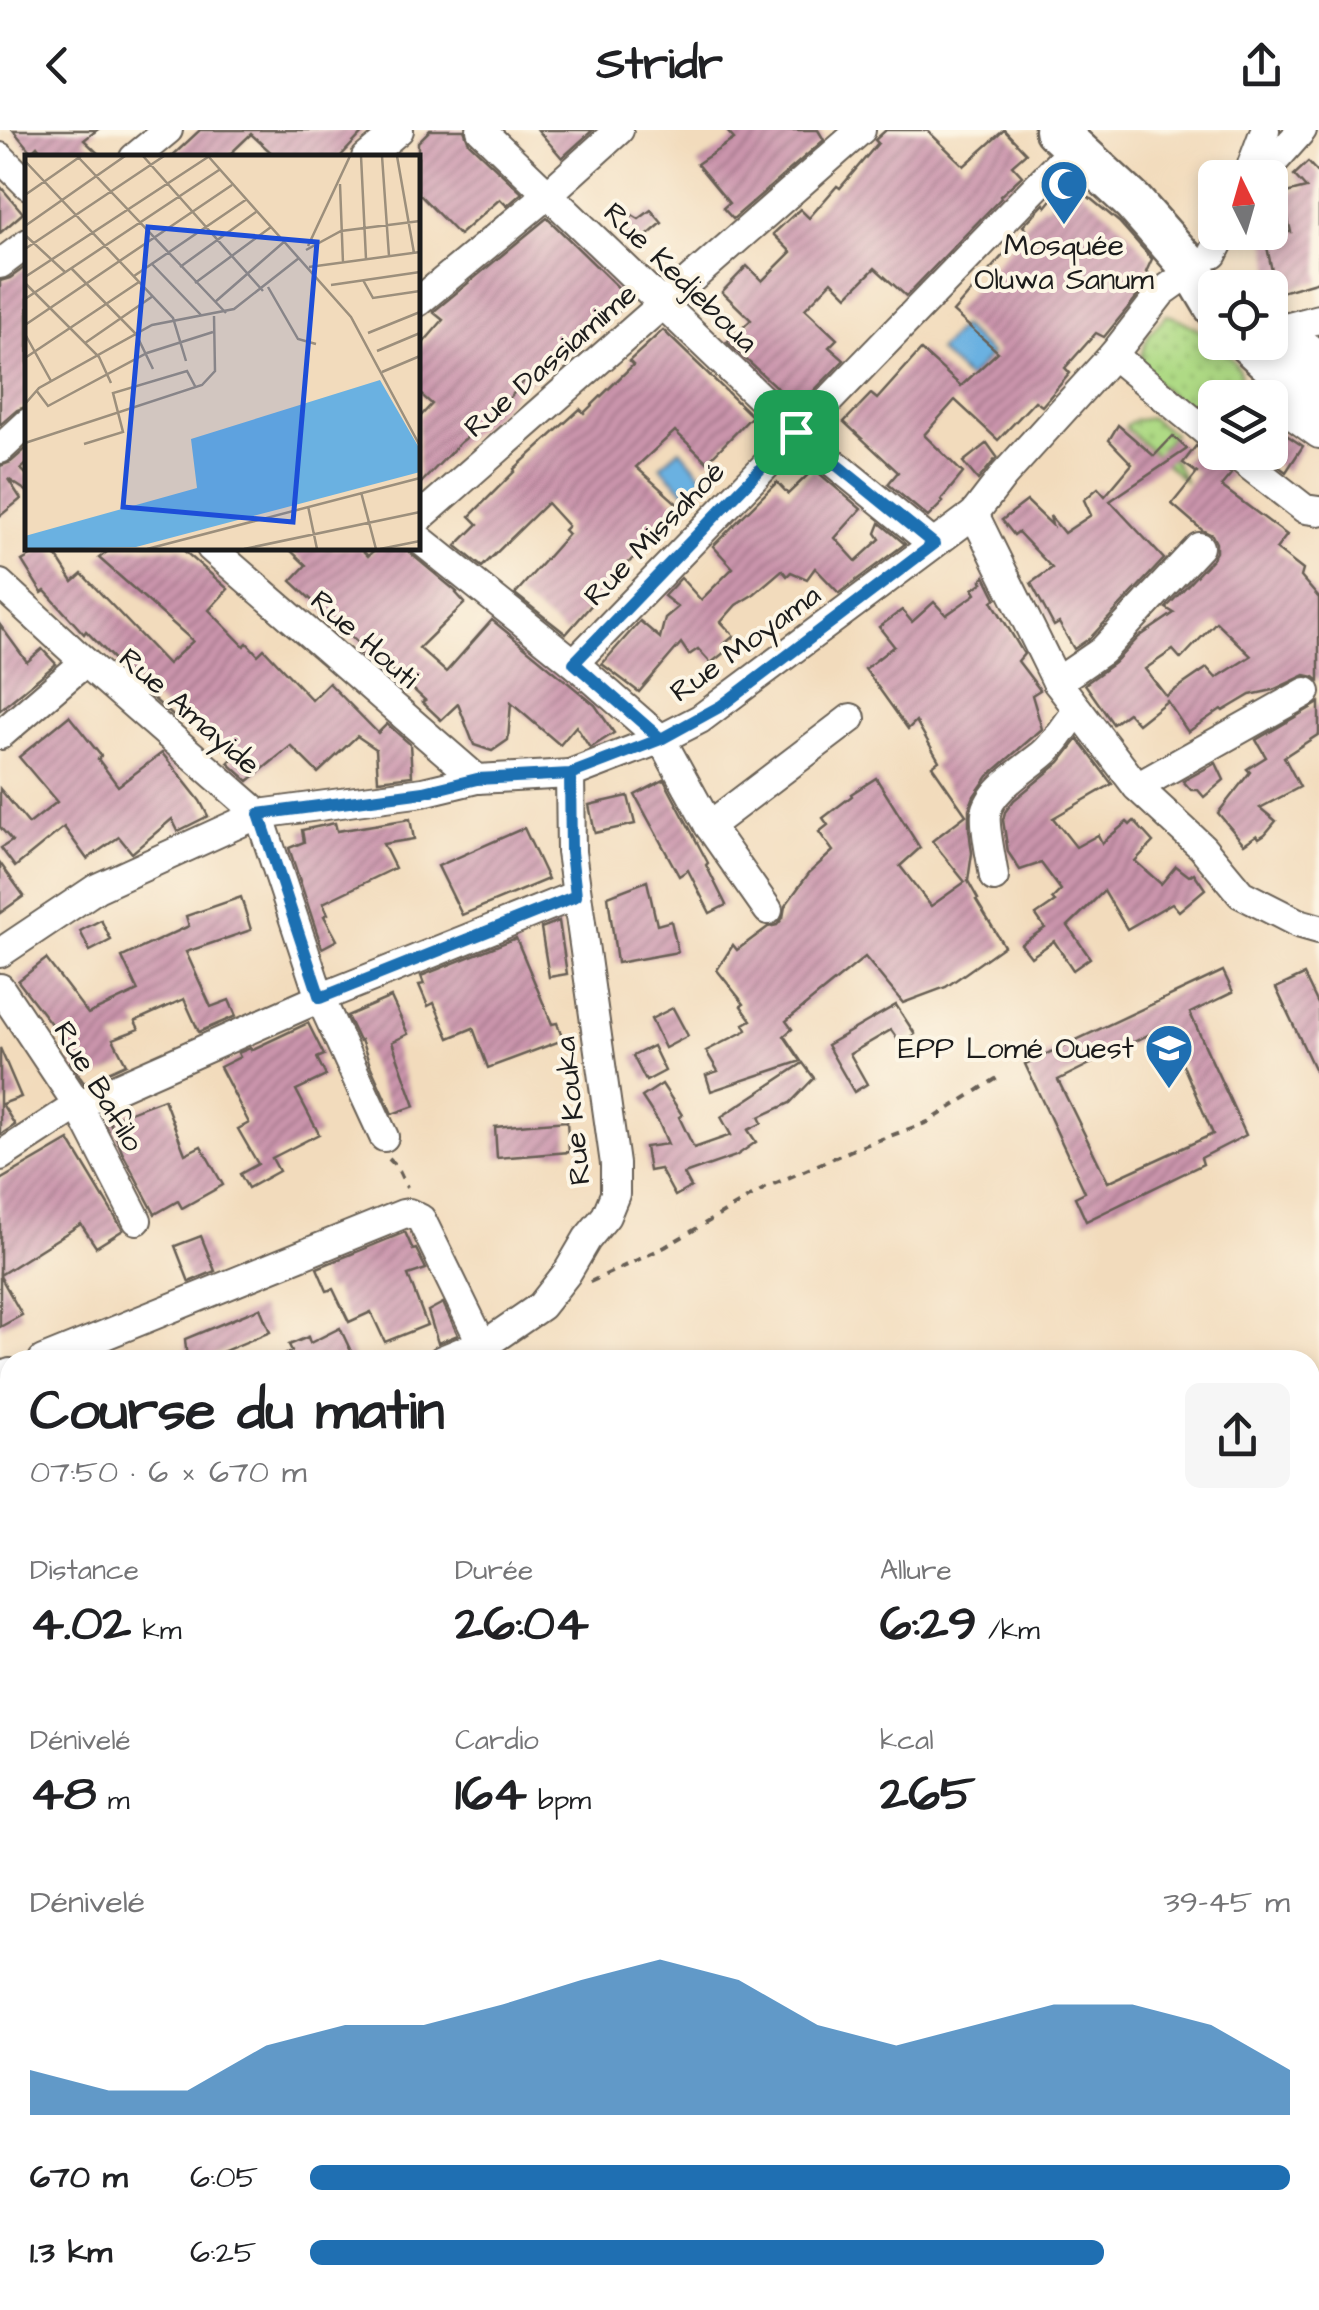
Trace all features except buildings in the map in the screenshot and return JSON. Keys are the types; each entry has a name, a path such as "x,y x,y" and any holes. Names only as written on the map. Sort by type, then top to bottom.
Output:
{"highway":[{"path":"1073,136 1150,186 1216,261"},
{"path":"1266,370 1319,362"},
{"path":"1266,370 1319,400"}],"street":[{"path":"138,155 168,130"},
{"path":"370,155 400,130"},
{"name":"Rue Kedjeboua","path":"480,130 796,432 934,544"},
{"path":"420,300 619,130"},
{"name":"Rue Dassiamime","path":"420,517 861,130"},
{"path":"1254,160 1265,130"},
{"path":"1275,160 1302,130"},
{"name":"Rue Missahoé","path":"574,663 1073,136"},
{"path":"0,157 25,182"},
{"path":"0,264 25,244"},
{"name":"Rue Moyama","path":"0,953 97,888 259,814 424,792 477,779 570,774 661,739 721,706 974,514 1113,355 1162,292 1216,261"},
{"path":"1319,319 1266,370 1319,434"},
{"path":"1113,355 1198,425"},
{"path":"0,449 25,426"},
{"path":"1255,470 1305,509 1319,510"},
{"path":"974,514 1058,682 1138,787 1210,856 1241,894 1298,924 1319,929"},
{"path":"420,540 574,663 661,739 709,826 768,910"},
{"path":"1058,682 1102,651 1199,548"},
{"name":"Rue Houti","path":"213,550 477,779"},
{"name":"Rue Amayide","path":"0,584 259,814 320,998 384,1137"},
{"path":"0,735 85,662"},
{"path":"1138,787 1306,692"},
{"path":"994,876 986,813 1002,788 1048,750 1078,710"},
{"path":"709,826 851,718"},
{"name":"Rue Kouka","path":"467,1350 517,1324 540,1306 606,1216 614,1194 614,1164 571,852 570,774"},
{"path":"0,1156 78,1105 320,998 576,896"},
{"name":"Rue Bafilo","path":"0,988 78,1105 137,1220"},
{"path":"67,1350 409,1213 422,1220 482,1344"}],"path":[{"path":"540,1306 666,1247 767,1188 928,1122 1002,1076"},
{"path":"384,1137 382,1153 398,1168 408,1188 402,1214"}],"green space":[{"path":"1167,315 1186,323 1198,331 1198,360 1233,360 1241,380 1198,380 1198,419 1144,372 1141,355 1149,334"},
{"path":"1150,418 1174,434 1161,448 1173,459 1186,482 1126,428 1134,421"}],"water":[{"path":"961,326 991,354 968,379 938,351"},
{"path":"680,449 707,481 690,497 660,466"}],"place":[{"name":"Mosquée Oluwa Sanum","path":"1064,226"},
{"name":"EPP Lomé Ouest","path":"1169,1090"}],"route":[{"path":"796,432 574,663 661,739 570,774 576,896 320,998 259,814 424,792 477,779 570,774 661,739 721,706 934,544 796,432"}]}
